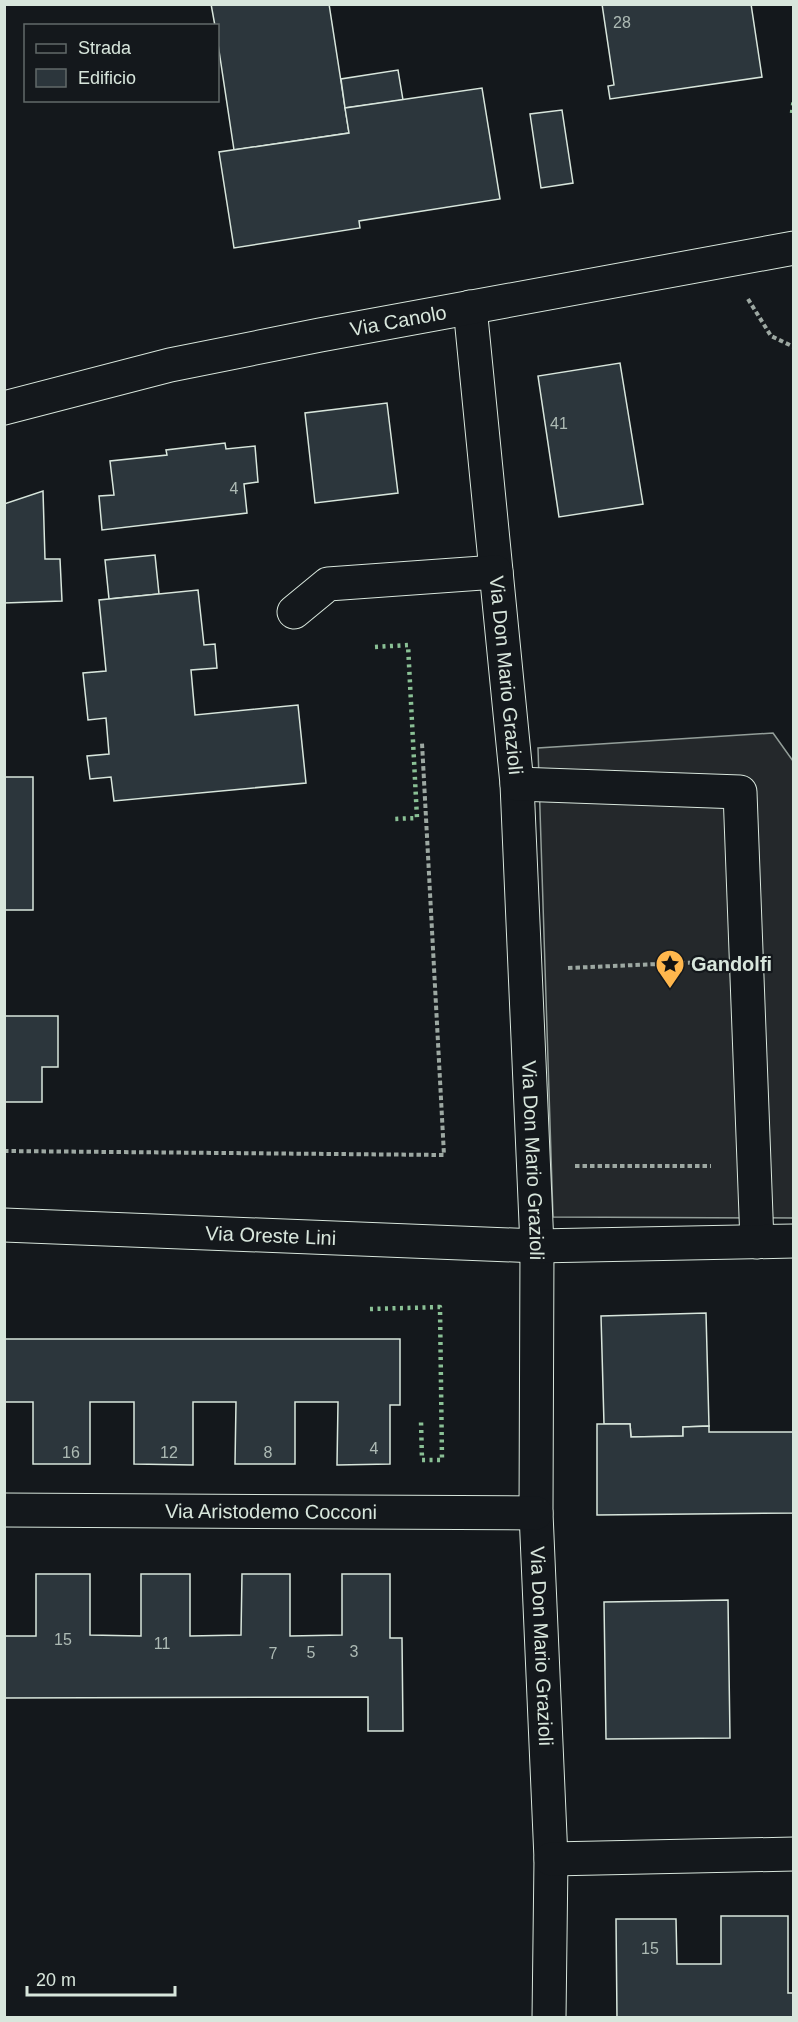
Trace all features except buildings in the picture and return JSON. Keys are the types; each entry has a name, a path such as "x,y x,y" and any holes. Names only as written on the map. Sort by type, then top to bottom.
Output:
{"street":[{"name":"Via Canolo","path":"4,408 170,365 320,335 794,248"},
{"name":"Via Don Mario Grazioli","path":"470,307 517,784 537,1246 536,1513 551,1859 549,2018"},
{"path":"294,612 328,584 496,572"},
{"path":"517,784 740,792 757,1242"},
{"name":"Via Oreste Lini","path":"4,1225 537,1246 794,1241"},
{"name":"Via Aristodemo Cocconi","path":"4,1509 536,1513"},
{"path":"551,1859 794,1854"}],"path":[{"path":"744,293 771,336 794,347"},
{"path":"4,1150 444,1155 422,743"},
{"path":"565,968 746,960"}],"shaded area":[{"name":"Gandolfi","path":"773,733 793,761 793,1218 553,1217 538,748"}],"hedge":[{"path":"792,113 794,98"},
{"path":"375,647 408,645 417,818 394,819"},
{"path":"370,1309 440,1307 442,1460 422,1460 421,1421"}],"place":[{"name":"Gandolfi","path":"670,990"}]}
